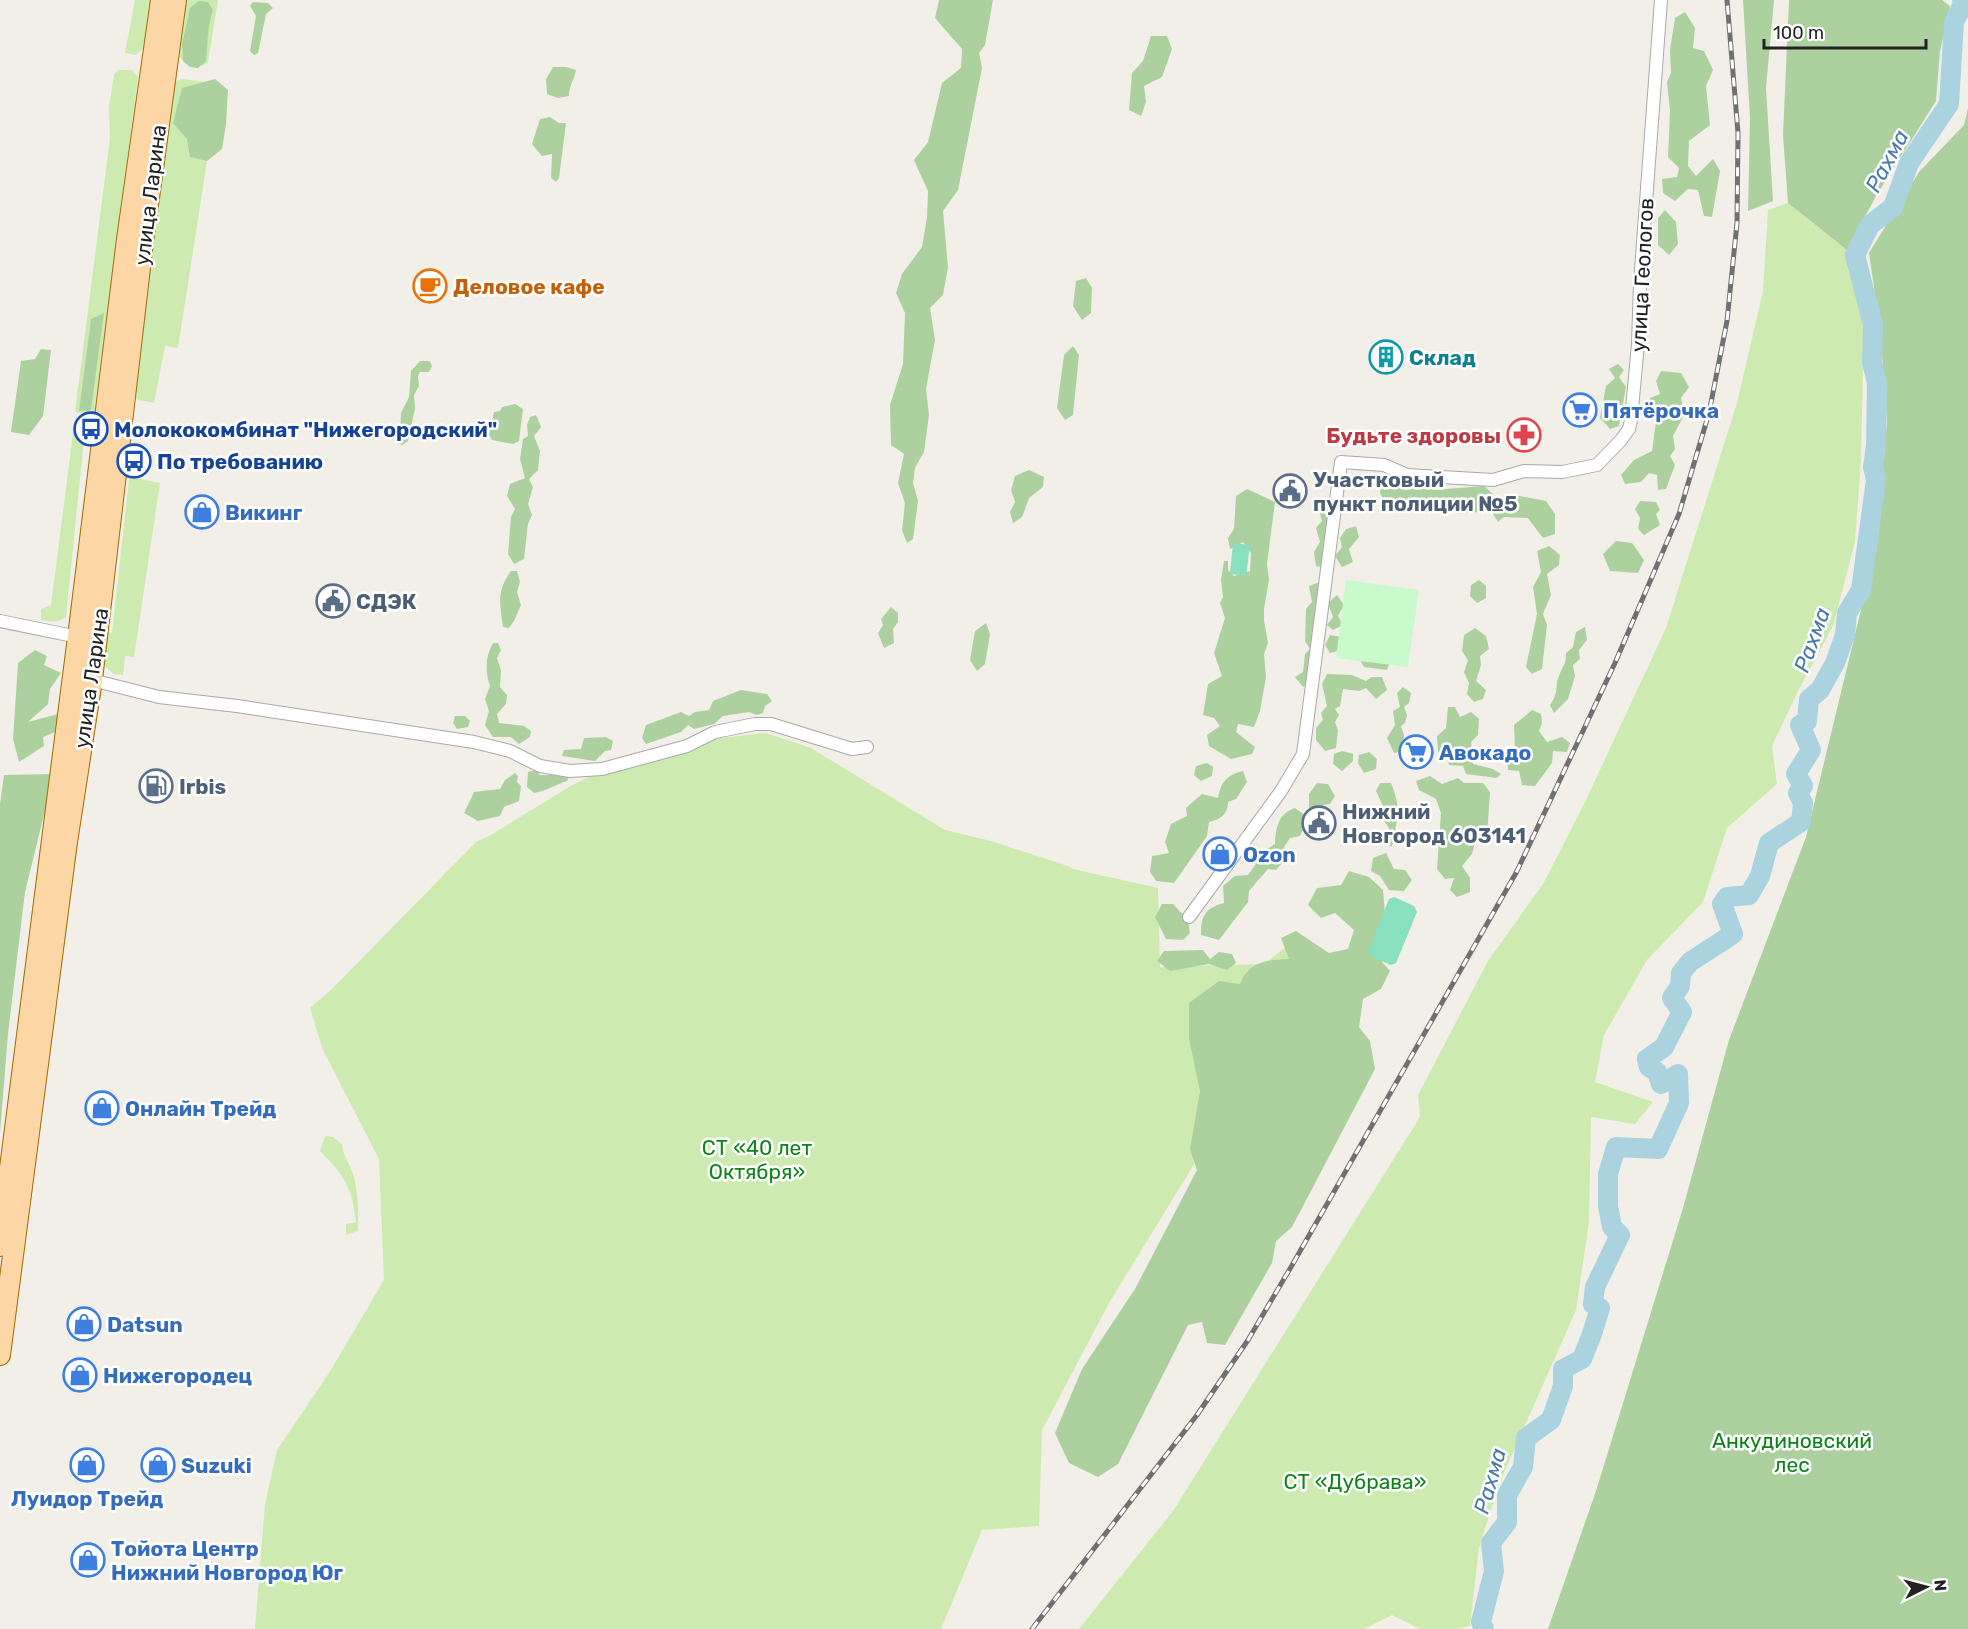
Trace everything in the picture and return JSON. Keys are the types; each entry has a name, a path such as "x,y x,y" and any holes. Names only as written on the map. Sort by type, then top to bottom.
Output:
{"main road":[{"name":"улица Ларина","path":"0,1355 67,842 92,680 87,639 128,228 161,0"},
{"name":"улица Ларина","path":"0,1246 176,0"}],"street":[{"name":"улица Геологов","path":"1189,916 1281,791 1303,754 1341,462 1384,465 1407,475 1493,480 1524,471 1562,472 1597,465 1621,441 1629,429 1638,344 1640,283 1661,0"},
{"path":"0,621 87,639"},
{"path":"92,680 159,697 237,706 474,742 510,751 540,766 570,771 602,769 687,746 715,732 755,724 771,724 852,749 867,747"}],"green space":[{"path":"135,0 151,0 143,49 135,55 125,53"},
{"path":"183,0 218,0 208,62 202,66 185,62 176,54"},
{"path":"939,0 993,0 985,45 979,53 982,68 958,190 943,211 948,267 943,295 930,308 935,340 926,389 929,415 924,452 915,468 913,483 918,501 913,539 907,543 902,530 905,503 898,483 904,454 891,445 890,405 903,364 905,313 896,293 902,274 922,247 927,217 928,191 914,160 928,142 942,83 961,68 962,49 935,18"},
{"path":"1743,0 1774,0 1766,88 1773,201 1748,211 1750,118"},
{"path":"1789,0 1942,0 1950,6 1940,51 1936,101 1876,196 1847,250 1788,203 1783,135"},
{"path":"199,1 208,2 213,10 206,61 198,68 190,67 183,61 182,44 190,8"},
{"path":"253,2 268,3 273,8 266,14 258,53 254,55 250,51 256,16 250,6"},
{"path":"1685,12 1695,28 1693,48 1704,51 1713,70 1706,86 1710,125 1689,141 1688,166 1696,176 1713,159 1720,171 1712,217 1704,216 1698,190 1688,189 1675,201 1663,193 1662,179 1677,177 1679,168 1668,157 1670,111 1667,82 1671,73 1670,50 1675,18"},
{"path":"1151,36 1167,36 1172,49 1162,77 1144,86 1146,102 1141,116 1129,110 1132,73 1143,61"},
{"path":"553,67 576,70 569,96 558,98 547,94 546,79"},
{"path":"119,70 132,70 138,77 94,414 75,412 110,138 109,108 114,74"},
{"path":"183,79 219,84 178,348 165,346 154,403 134,397 171,86 175,81"},
{"path":"215,79 228,90 226,124 222,149 207,161 190,157 187,139 173,123 182,88"},
{"name":"Анкудиновский лес","path":"1968,108 1968,1629 1548,1629 1596,1491 1683,1208 1729,1040 1806,837 1866,589 1887,423 1880,328 1869,253 1919,172 1964,125"},
{"path":"550,117 559,123 566,123 559,178 556,182 551,178 552,154 542,156 532,144 540,119"},
{"name":"СТ «Дубрава»","path":"1788,203 1847,250 1864,327 1861,459 1855,542 1833,626 1772,746 1777,784 1727,828 1703,902 1647,960 1604,1035 1595,1082 1653,1102 1635,1124 1591,1117 1589,1222 1576,1310 1499,1484 1479,1548 1470,1626 1456,1629 1420,1629 1392,1615 1364,1629 1079,1629 1173,1511 1420,1117 1418,1095 1488,961 1543,884 1585,802 1666,628 1737,403 1763,291 1768,210"},
{"path":"1665,210 1676,222 1678,244 1669,255 1658,245 1658,218"},
{"path":"1086,278 1092,288 1091,313 1082,320 1073,306 1076,281"},
{"path":"104,313 91,410 79,411 91,319"},
{"path":"1073,346 1079,355 1073,415 1065,420 1057,408 1064,355"},
{"path":"41,349 51,350 43,416 29,435 11,432 21,361 35,359"},
{"path":"420,361 430,361 432,366 429,372 420,372 418,376 419,386 414,395 415,408 408,441 402,445 396,443 395,435 400,429 401,413 409,397 411,371"},
{"path":"1618,364 1624,370 1619,377 1626,387 1619,426 1610,429 1600,418 1606,386 1615,378 1609,369"},
{"path":"1661,371 1681,373 1689,387 1681,398 1685,413 1673,436 1675,449 1670,456 1675,465 1666,489 1658,490 1657,475 1649,473 1641,482 1625,484 1621,475 1634,460 1652,451 1656,422 1649,408 1650,398 1660,394 1656,381"},
{"path":"515,404 523,409 519,441 513,444 492,440 489,435 494,412 500,411 502,407"},
{"path":"536,415 541,427 534,436 540,451 538,470 529,479 533,487 528,504 532,515 528,524 524,559 514,564 508,554 511,517 515,509 507,496 510,484 525,478 520,459 523,439 528,436 527,425 530,417"},
{"path":"75,418 86,420 66,617 57,621 41,620 41,609 51,605"},
{"path":"130,470 136,471 136,478 160,483 134,657 125,656 123,675 114,674 102,664 105,631 112,633"},
{"path":"1029,470 1044,477 1043,487 1029,498 1022,517 1013,523 1010,512 1015,502 1011,490 1015,476"},
{"path":"1399,474 1410,485 1422,480 1434,490 1484,486 1493,494 1481,512 1457,514 1449,507 1430,509 1386,504 1380,493 1381,479"},
{"path":"1247,489 1275,502 1267,564 1269,580 1264,609 1268,643 1264,654 1266,677 1260,711 1254,727 1238,724 1236,732 1255,747 1252,754 1231,759 1209,746 1207,735 1220,726 1214,718 1203,715 1208,684 1222,676 1214,653 1225,618 1220,603 1223,597 1221,580 1224,561 1228,561 1228,570 1234,576 1250,571 1251,553 1243,542 1230,549 1228,538 1234,529 1236,496"},
{"path":"1515,495 1546,501 1555,514 1555,534 1543,538 1528,518 1504,517 1498,522 1493,514 1497,499"},
{"path":"1328,498 1338,511 1322,567 1316,566 1314,552 1320,542 1316,528 1322,521 1317,501"},
{"path":"1640,501 1656,502 1660,510 1656,514 1660,525 1644,535 1638,529 1640,518 1635,509"},
{"path":"1356,526 1359,537 1349,549 1353,562 1342,567 1335,556 1342,547 1340,538 1346,529"},
{"path":"1616,541 1632,543 1644,560 1638,573 1610,571 1603,554"},
{"path":"1233,543 1250,545 1246,576 1230,574"},
{"path":"1549,546 1560,555 1559,565 1547,574 1551,595 1543,614 1547,625 1542,669 1532,674 1526,667 1537,614 1533,587 1541,572 1537,551"},
{"path":"511,571 517,571 520,582 517,592 521,605 509,628 503,627 500,598 503,585"},
{"path":"1346,580 1419,590 1408,667 1336,658"},
{"path":"1479,580 1486,586 1486,598 1477,603 1470,596 1471,585"},
{"path":"1320,582 1322,591 1316,603 1320,608 1314,681 1303,687 1295,677 1303,672 1305,654 1310,649 1305,641 1306,609 1312,602 1309,586"},
{"path":"1337,595 1344,605 1338,616 1343,625 1333,630 1327,625 1333,617 1328,603"},
{"path":"891,607 898,613 898,622 893,629 894,643 884,648 878,633 883,625 881,619"},
{"path":"986,623 990,634 985,664 977,671 970,660 975,631"},
{"path":"1585,627 1587,640 1579,650 1580,659 1573,665 1575,676 1568,699 1554,713 1550,705 1555,696 1566,653 1573,647 1576,632"},
{"path":"1475,628 1486,636 1489,649 1480,656 1481,665 1476,681 1486,690 1483,699 1474,702 1467,694 1469,683 1464,672 1468,660 1462,651 1464,635"},
{"path":"1330,635 1342,637 1390,661 1387,670 1364,667 1357,654 1342,650 1330,653 1325,645"},
{"path":"493,643 498,643 501,650 497,658 501,670 500,687 507,695 506,704 497,714 499,723 524,726 531,731 530,737 519,744 511,737 493,737 485,725 489,711 485,699 490,686 487,664"},
{"path":"35,650 47,656 44,665 61,673 50,689 48,704 28,722 62,713 60,730 43,737 44,746 19,762 13,739 18,663"},
{"path":"1327,674 1352,675 1366,681 1372,677 1382,677 1387,690 1376,699 1366,688 1359,691 1343,689 1340,706 1335,709 1339,715 1335,722 1338,730 1336,748 1325,751 1316,740 1316,728 1323,720 1321,713 1327,706 1322,684"},
{"path":"1403,687 1411,693 1409,703 1404,707 1407,715 1405,723 1401,726 1404,735 1403,750 1394,753 1387,738 1395,725 1393,711 1400,707 1397,693"},
{"path":"741,690 767,694 772,701 765,706 763,713 757,715 749,712 723,716 714,724 694,729 688,725 681,732 646,744 642,738 646,725 681,712 689,716 695,712 709,710 713,701"},
{"path":"1448,707 1455,707 1460,717 1471,712 1479,719 1478,735 1471,742 1473,764 1493,769 1501,774 1497,778 1466,774 1463,766 1449,765 1447,754 1438,752 1437,736 1446,728"},
{"path":"1532,710 1541,714 1542,723 1539,731 1547,742 1562,737 1570,743 1567,752 1553,751 1552,763 1535,786 1522,785 1519,771 1508,770 1507,753 1515,748 1514,725"},
{"path":"455,716 465,716 470,721 468,727 457,729 453,723"},
{"name":"СТ «40 лет Октября»","path":"766,733 811,748 945,830 991,841 1073,869 1158,888 1160,967 1264,964 1299,937 1275,1032 1109,1303 1042,1430 1039,1526 982,1530 941,1629 255,1629 265,1504 277,1450 329,1373 384,1280 379,1159 323,1050 310,1008 333,988 476,842 572,785 600,772 712,739"},
{"path":"606,737 613,741 611,750 605,751 595,761 562,756 564,750 581,749 584,738"},
{"path":"1342,751 1353,754 1353,761 1342,771 1333,764 1334,754"},
{"path":"1369,752 1377,759 1376,769 1364,773 1358,763 1359,755"},
{"path":"1207,763 1213,767 1212,776 1201,781 1194,775 1196,766"},
{"path":"535,770 540,775 569,777 567,781 534,793 527,787 528,772"},
{"path":"1243,771 1247,782 1236,799 1228,802 1223,816 1209,822 1207,836 1174,883 1156,881 1150,872 1152,856 1169,853 1165,842 1171,824 1187,816 1186,808 1202,794 1218,798 1225,780"},
{"path":"515,773 518,776 517,782 521,786 519,801 504,807 500,816 478,821 464,813 474,792 500,789 505,780"},
{"path":"54,774 25,892 8,1034 0,1133 0,804 4,775"},
{"path":"1430,776 1442,784 1458,778 1464,783 1483,783 1490,792 1487,836 1476,839 1472,854 1462,866 1470,878 1470,892 1457,897 1450,890 1454,878 1445,879 1437,869 1441,813 1436,799 1419,790 1416,781"},
{"path":"1317,783 1328,784 1335,796 1330,804 1323,805 1317,813 1309,808 1309,794"},
{"path":"1380,783 1391,783 1397,802 1396,839 1391,847 1385,840 1389,828 1381,817 1383,806 1376,791"},
{"path":"1295,808 1305,815 1306,823 1300,836 1290,838 1284,847 1288,856 1276,870 1268,869 1249,891 1248,902 1219,940 1201,935 1205,914 1212,907 1224,903 1223,886 1235,876 1248,875 1267,849 1275,844 1277,827 1281,818"},
{"path":"1386,853 1394,869 1405,870 1412,880 1404,891 1389,890 1380,876 1371,871 1373,858"},
{"path":"1349,871 1369,877 1383,890 1385,913 1382,962 1390,971 1381,989 1363,999 1359,1027 1370,1041 1375,1069 1292,1227 1276,1241 1272,1263 1225,1345 1207,1343 1202,1322 1188,1325 1118,1464 1098,1477 1069,1463 1055,1433 1082,1369 1135,1289 1197,1170 1190,1149 1200,1091 1189,1039 1189,1003 1219,981 1240,984 1248,971 1259,963 1289,959 1281,938 1296,931 1329,953 1348,949 1354,930 1335,913 1321,918 1308,905 1317,888 1341,885"},
{"path":"1394,897 1414,906 1417,912 1396,963 1391,965 1370,956 1368,952 1389,899"},
{"path":"1162,904 1173,904 1188,920 1190,933 1183,940 1166,939 1155,917"},
{"path":"1203,950 1210,959 1219,952 1232,954 1236,963 1227,970 1209,964 1170,971 1157,961 1164,951"},
{"path":"325,1136 333,1137 342,1144 354,1177 358,1204 358,1231 346,1235 346,1224 356,1222 352,1200 346,1182 320,1151"}],"waterway":[{"name":"Рахма","path":"1484,1629 1481,1622 1494,1571 1491,1543 1507,1522 1507,1495 1523,1467 1526,1438 1551,1420 1563,1386 1563,1369 1582,1359 1600,1308 1593,1304 1595,1287 1620,1235 1612,1227 1608,1206 1608,1174 1616,1147 1658,1149 1679,1103 1678,1074 1661,1084 1657,1072 1649,1067 1647,1059 1664,1047 1682,1012 1672,998 1680,986 1681,973 1690,962 1733,934 1722,904 1727,897 1749,895 1760,876 1769,843 1801,822 1803,803 1798,793 1803,786 1796,774 1811,750 1800,725 1807,721 1809,699 1820,690 1835,663 1845,635 1847,613 1861,590 1876,480 1873,467 1876,445 1877,383 1872,362 1873,325 1855,255 1870,225 1893,207 1909,163 1949,104 1954,22 1964,2 1962,0"}],"railway":[{"path":"1032,1629 1197,1415 1248,1340 1291,1267 1516,873 1615,663 1679,514 1709,413 1727,321 1737,223 1738,133 1727,0"}],"place":[{"name":"Деловое кафе","path":"430,286"},
{"name":"Склад","path":"1386,357"},
{"name":"Пятёрочка","path":"1580,410"},
{"name":"Молококомбинат \"Нижегородский\"","path":"91,429"},
{"name":"Будьте здоровы","path":"1524,435"},
{"name":"По требованию","path":"134,461"},
{"name":"Участковый пункт полиции №5","path":"1290,491"},
{"name":"Викинг","path":"202,512"},
{"name":"СДЭК","path":"333,601"},
{"name":"Авокадо","path":"1416,752"},
{"name":"Irbis","path":"156,786"},
{"name":"Нижний Новгород 603141","path":"1319,823"},
{"name":"Ozon","path":"1220,854"},
{"name":"Онлайн Трейд","path":"102,1108"},
{"name":"Datsun","path":"84,1324"},
{"name":"Нижегородец","path":"80,1375"},
{"name":"Луидор Трейд","path":"87,1465"},
{"name":"Suzuki","path":"158,1465"},
{"name":"Тойота Центр Нижний Новгород Юг","path":"88,1560"}]}
